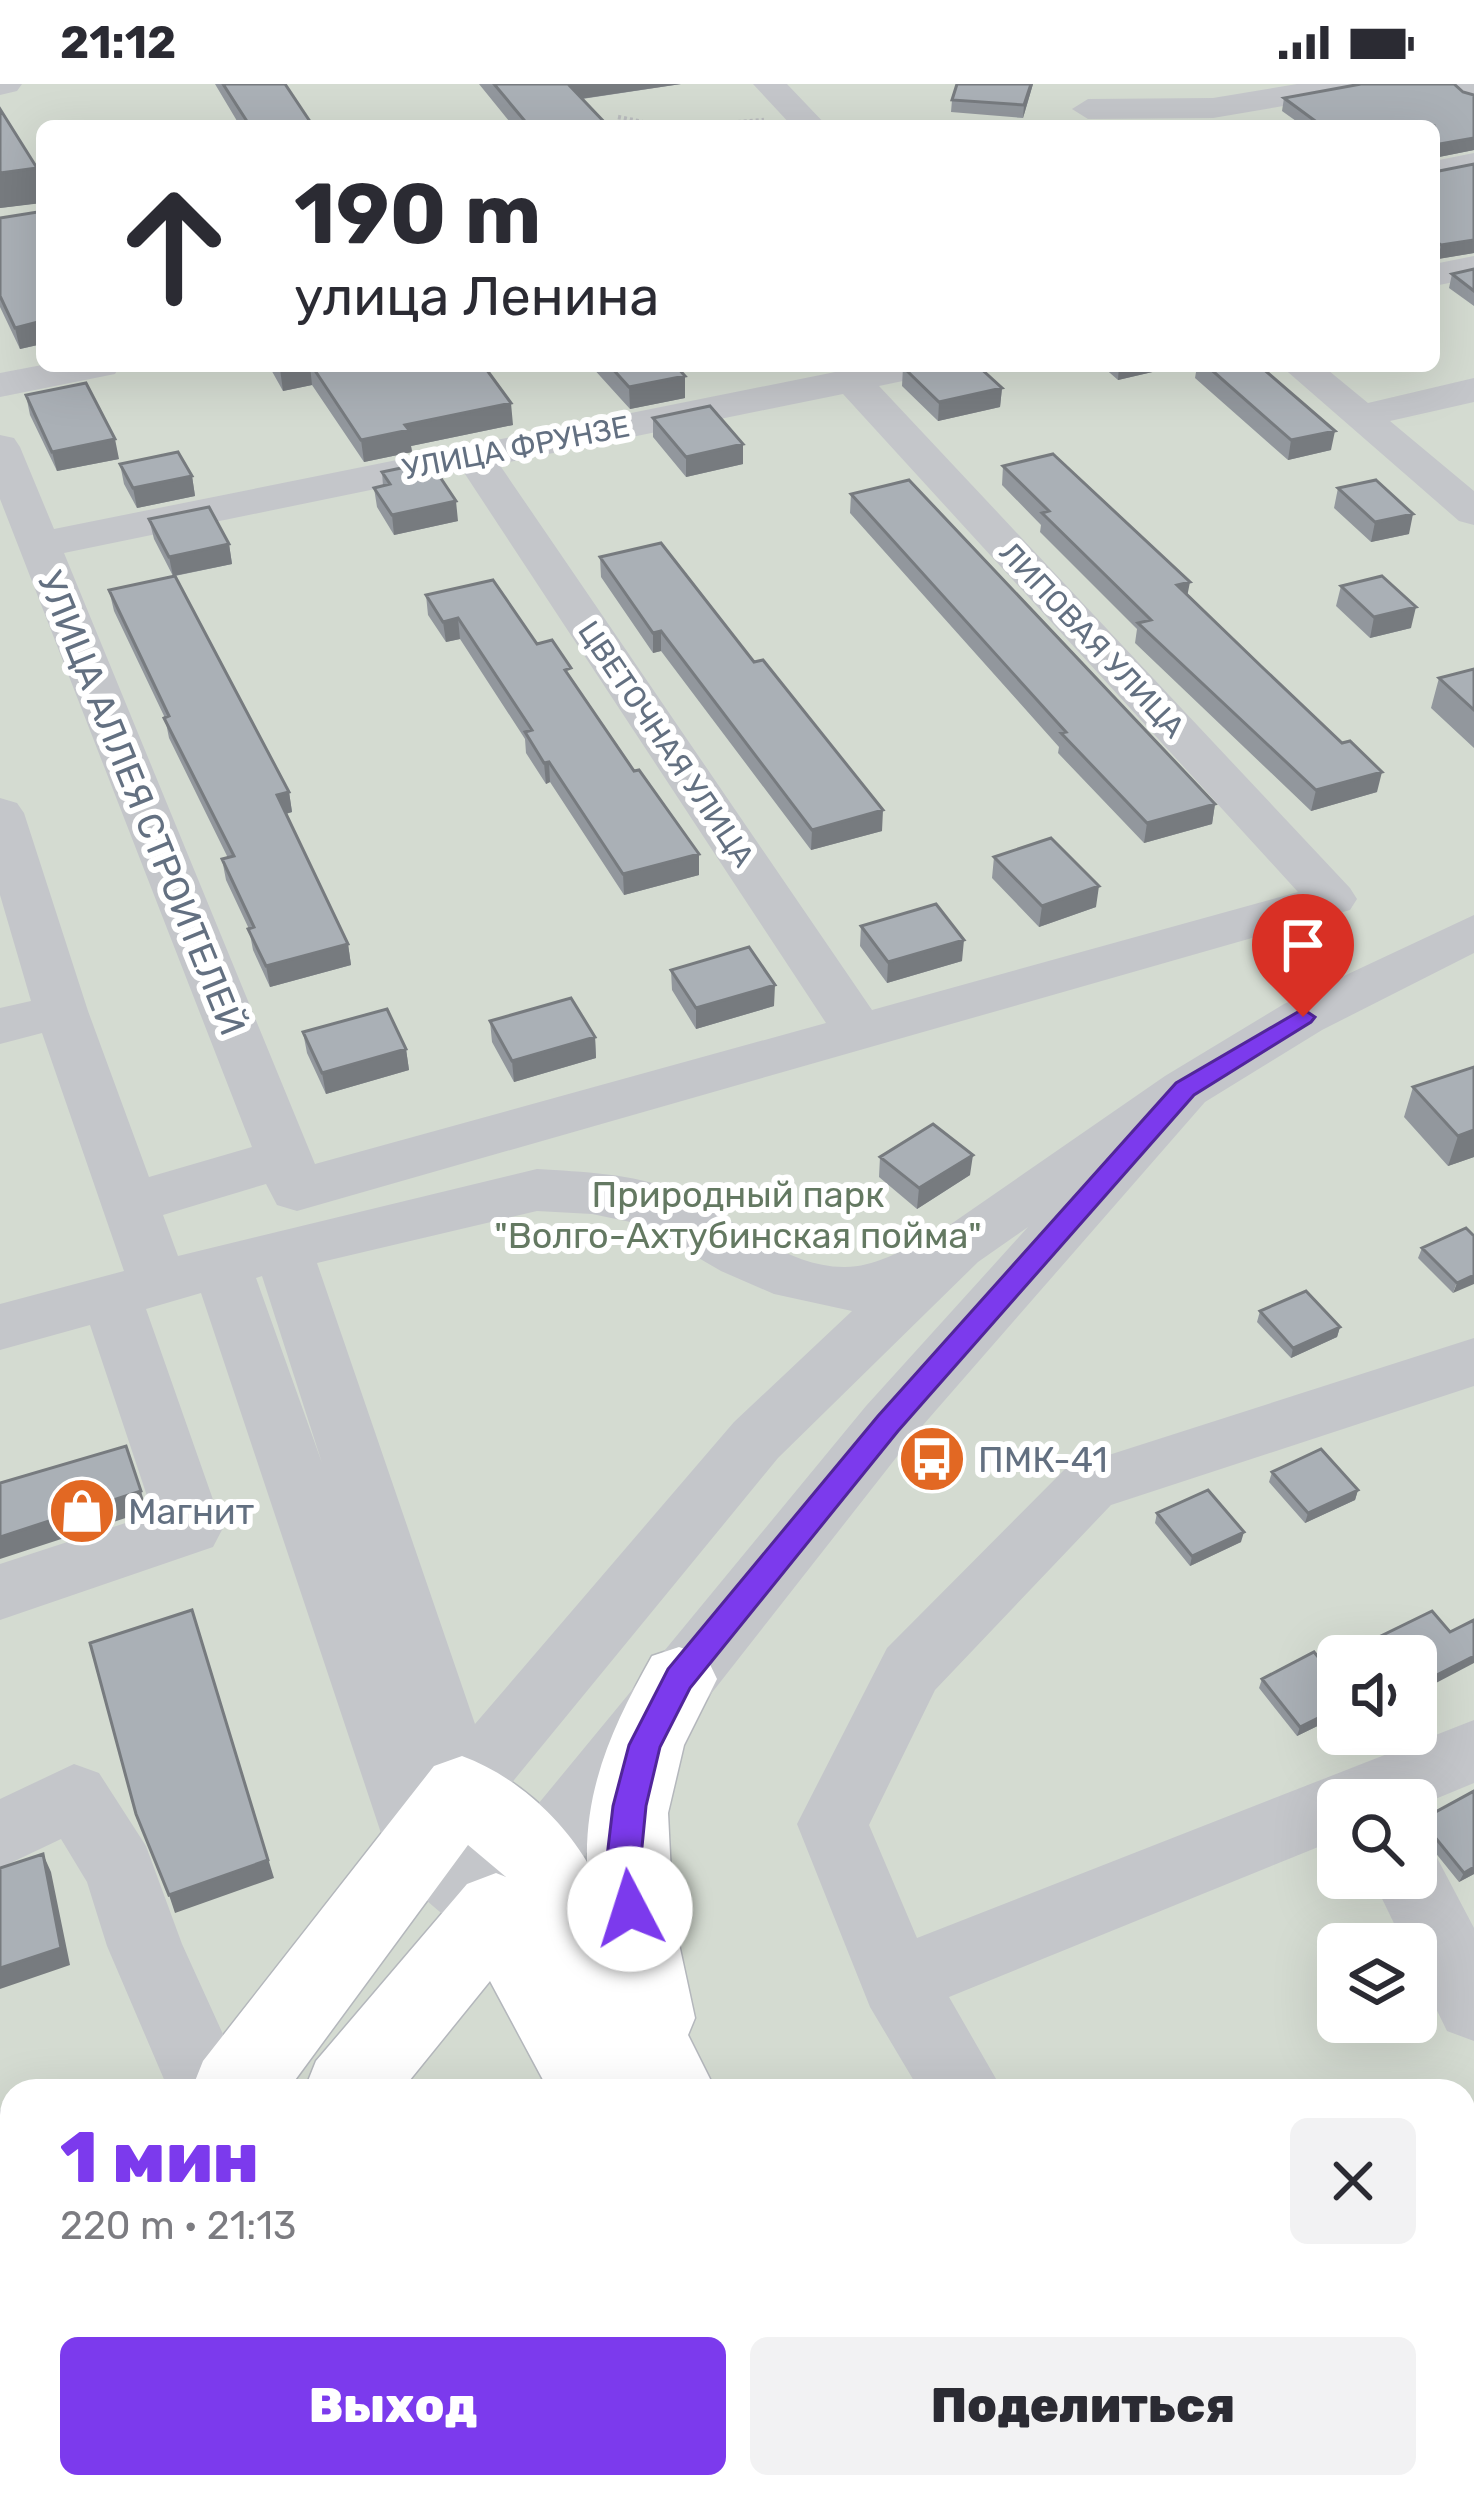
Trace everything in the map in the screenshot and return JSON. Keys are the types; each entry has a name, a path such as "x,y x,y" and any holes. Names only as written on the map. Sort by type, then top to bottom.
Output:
{"main road":[{"path":"644,2079 624,1857 645,1745 679,1679"},
{"path":"215,2079 442,1818 518,1884 640,2079"},
{"path":"357,2079 518,1884"}],"street":[{"path":"769,84 805,120"},
{"path":"1091,106 1213,108 1354,84"},
{"path":"1459,84 1474,94"},
{"path":"1440,170 1474,163"},
{"path":"1440,274 1474,267"},
{"path":"0,385 69,372"},
{"name":"УЛИЦА ФРУНЗЕ","path":"39,545 892,372"},
{"path":"1307,372 1474,512"},
{"name":"ЛИПОВАЯ УЛИЦА","path":"852,380 1331,899 859,1032"},
{"path":"1361,416 1474,390"},
{"name":"УЛИЦА АЛЛЕЯ СТРОИТЕЛЕЙ","path":"0,447 284,1158"},
{"name":"ЦВЕТОЧНАЯ УЛИЦА","path":"474,457 859,1032"},
{"path":"0,813 61,1011 129,1204 135,1290 190,1528 0,1592"},
{"path":"0,1328 252,1257 537,1190 592,1193 656,1206 742,1256 795,1278 843,1289 898,1281 957,1247 1185,1089 1303,1017 1474,932"},
{"path":"0,1026 61,1011"},
{"path":"129,1204 284,1158 296,1190 859,1032"},
{"path":"518,1884 888,1424 1185,1089"},
{"path":"442,1818 756,1440 957,1247"},
{"path":"252,1257 442,1818"},
{"path":"957,2079 897,1982 833,1824 911,1669 1088,1487 1474,1362"},
{"path":"1407,1779 1474,1751"},
{"path":"0,1835 74,1796 119,1870 145,1946 202,2079"},
{"path":"897,1982 1317,1816"},
{"path":"1420,1899 1474,2005"}],"path":[{"path":"618,117 632,120"}],"green space":[{"name":"Природный парк \"Волго-Ахтубинская пойма\"","path":"0,84 1474,84 1474,2079 0,2079"}],"building":[{"path":"223,84 285,84 309,120 246,120"},
{"path":"494,84 568,84 602,120 524,120"},
{"path":"957,84 1031,84 1024,105 952,100"},
{"path":"1361,84 1454,84 1474,95 1474,138 1440,144 1440,120 1314,120 1284,98"},
{"path":"0,109 36,168 0,173"},
{"path":"1474,164 1474,240 1440,244 1440,171"},
{"path":"36,212 36,323 15,328 0,296 0,218"},
{"path":"1474,269 1474,291 1452,274"},
{"path":"316,372 488,372 511,403 405,425 409,430 361,440"},
{"path":"615,372 681,372 685,376 629,387"},
{"path":"908,372 985,372 1002,388 939,402"},
{"path":"1214,372 1267,372 1335,431 1291,440"},
{"path":"86,383 115,439 52,452 26,395"},
{"path":"710,406 743,444 686,457 653,418"},
{"path":"178,452 192,476 133,488 120,464"},
{"path":"1053,454 1190,582 1177,585 1342,743 1350,741 1382,772 1316,790 1138,623 1151,620 1042,513 1049,511 1003,466"},
{"path":"430,462 456,501 392,515 374,488 390,484 382,472"},
{"path":"909,480 1215,804 1147,823 1061,733 1066,732 851,494"},
{"path":"1376,480 1413,514 1375,522 1338,488"},
{"path":"209,507 229,544 169,557 149,519"},
{"path":"661,543 754,662 763,660 883,810 812,830 661,631 653,633 600,557"},
{"path":"175,576 289,792 277,795 348,944 266,966 248,929 254,927 222,859 234,856 164,718 169,716 109,590"},
{"path":"1382,576 1416,607 1374,617 1341,586"},
{"path":"493,580 537,644 552,640 571,668 565,670 634,771 639,770 699,854 623,874 549,762 544,763 525,732 532,730 458,618 443,622 426,595"},
{"path":"1474,669 1474,710 1439,678"},
{"path":"1051,838 1099,886 1042,906 994,857"},
{"path":"936,904 964,940 888,962 861,926"},
{"path":"749,947 775,985 696,1008 671,970"},
{"path":"571,998 595,1037 512,1061 490,1021"},
{"path":"387,1009 406,1049 322,1073 303,1032"},
{"path":"1474,1067 1474,1130 1458,1136 1413,1087"},
{"path":"933,1124 973,1155 919,1188 880,1157"},
{"path":"1466,1228 1474,1236 1474,1275 1457,1283 1422,1248"},
{"path":"1306,1291 1340,1327 1293,1348 1260,1311"},
{"path":"126,1446 141,1491 0,1537 0,1483"},
{"path":"1321,1449 1358,1490 1308,1513 1272,1472"},
{"path":"1208,1490 1244,1532 1192,1556 1157,1513"},
{"path":"192,1610 268,1860 169,1895 136,1814 90,1643"},
{"path":"1432,1611 1450,1632 1474,1620 1474,1656 1437,1675 1437,1635 1383,1635"},
{"path":"1314,1652 1317,1718 1300,1727 1262,1679"},
{"path":"1474,1791 1474,1867 1464,1873 1437,1840 1437,1811"},
{"path":"43,1854 61,1948 0,1968 0,1868"}],"place":[{"name":"ПМК-41","path":"932,1459"},
{"name":"Магнит","path":"82,1511"}],"route":[{"path":"630,1909 624,1857 630,1806 645,1745 679,1679 888,1424 1185,1089 1303,1017"}]}
